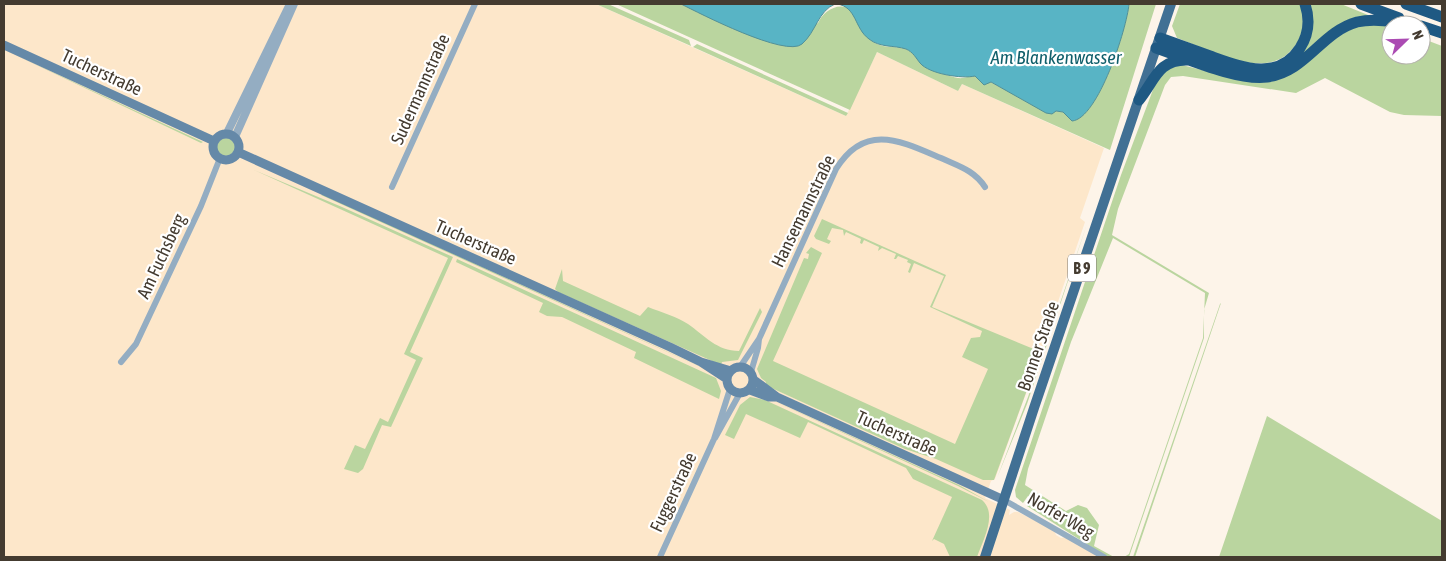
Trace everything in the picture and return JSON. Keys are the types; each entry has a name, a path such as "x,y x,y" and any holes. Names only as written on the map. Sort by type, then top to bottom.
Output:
{"highway":[{"path":"1158,43 1246,68 1269,69 1288,60 1301,46 1308,26 1305,4"},
{"path":"1361,4 1390,15"},
{"path":"1406,4 1442,16"},
{"path":"1421,4 1442,16"},
{"path":"1158,43 1191,60 1246,76 1267,77 1295,67 1333,35 1353,23 1372,20 1381,21"},
{"path":"1139,100 1163,66 1174,61 1191,60"}],"main road":[{"name":"Bonner Straße","path":"985,557 1171,4"},
{"name":"Tucherstraße","path":"4,46 214,141"},
{"path":"220,135 231,135 239,144 238,152 229,160 220,158 214,151 214,141 220,135"},
{"name":"Tucherstraße","path":"238,152 729,375"},
{"path":"740,367 752,376 750,390 740,393 730,389 729,375 740,367"},
{"name":"Tucherstraße","path":"752,376 777,396 1004,500"},
{"name":"Tucherstraße","path":"750,390 770,396 777,396"}],"street":[{"path":"231,135 290,4"},
{"path":"231,135 294,4"},
{"name":"Sudermannstraße","path":"392,186 475,4"},
{"name":"Hansemannstraße","path":"752,376 759,339 833,174 854,148 876,140 899,140 970,170 985,187"},
{"name":"Am Fuchsberg","path":"121,362 136,344 201,206 220,158"},
{"name":"Hansemannstraße","path":"740,367 752,346 759,339"},
{"name":"Fuggerstraße","path":"660,557 714,439 730,389"},
{"name":"Fuggerstraße","path":"714,439 720,432 740,393"},
{"name":"Norfer Weg","path":"1004,500 1104,557"}],"shaded area":[{"path":"4,4 596,4 846,116 877,52 958,91 962,84 1104,148 1080,218 1085,222 1041,352 995,479 991,481 985,498 1010,510 1009,515 1018,512 1054,530 1056,535 1061,538 1066,537 1101,557 4,557"}],"green space":[{"path":"596,4 608,4 689,40 691,46"},
{"path":"616,4 681,4 772,43 818,23 832,8 847,8 852,11 866,35 875,43 906,49 928,69 958,78 974,76 981,78 1046,113 1063,112 1101,88 1123,30 1129,4 1156,4 1110,150 962,84 958,91 877,52 850,110"},
{"path":"1180,4 1300,4 1303,15 1302,32 1294,47 1283,57 1269,62 1254,63 1238,60 1221,56 1177,38 1172,26"},
{"path":"1308,4 1341,4 1373,17 1359,18 1284,69 1259,72 1300,52"},
{"path":"1360,25 1381,25 1381,65 1431,65 1431,42 1442,46 1442,116 1404,115 1390,112 1325,78 1296,93 1183,76 1171,77 1165,85 1118,209 1112,235 1209,293 1204,309 1205,293 1113,238 1071,342 1028,469 1025,485 1066,511 1078,505 1087,508 1099,525 1094,546 1114,557 1107,557 1027,506 1032,499 1028,496 1023,503 1016,497 1015,490 1121,175 1157,79 1166,69 1182,65 1242,80"},
{"path":"697,44 848,113 846,116 693,47"},
{"path":"11,53 203,142 201,143"},
{"path":"222,138 230,138 235,143 233,154 222,156 217,151 217,143"},
{"path":"254,170 453,257 410,352 423,358 391,427 382,425 363,469 358,473 344,469 355,445 365,449 380,418 388,422 416,360 404,354 448,258"},
{"path":"323,194 716,374 321,195"},
{"path":"822,219 946,275 932,307 1041,352 994,480 983,480 936,459 905,449 765,385 766,382 761,378 757,369 804,258 808,259 809,254 806,253 811,247 822,253 773,361 955,444 988,369 962,357 971,338 980,337 982,331 930,307 944,276 914,263 910,273 908,272 911,264 907,262 908,260 898,256 894,259 896,254 882,248 878,251 879,247 864,240 862,244 860,243 861,239 846,232 844,236 843,230 832,228 827,239 831,241 829,244 816,239 814,236"},
{"path":"1087,224 1027,404 997,478 1028,397"},
{"path":"457,259 716,378 721,391 719,399 634,358 636,352 562,317 547,316 539,312 543,303 456,262"},
{"path":"562,269 563,281 640,316 648,307 674,317 688,324 718,346 731,350 739,351 760,308 762,312 738,360 722,362 721,365 558,292 555,289"},
{"path":"1220,304 1135,557 1133,557"},
{"path":"1204,315 1204,338 1129,557 1124,557 1129,554 1203,338"},
{"path":"761,395 959,485 989,502 958,486"},
{"path":"750,397 765,400 982,500 987,506 989,520 977,557 950,557 944,544 934,539 932,541 952,497 913,479 906,468 808,422 800,438 746,414 734,439 725,435 740,405"},
{"path":"1267,416 1442,521 1442,557 1219,557"}],"water":[{"path":"681,4 835,4 829,7 821,17 807,39 802,44 793,47 779,45 742,33"},
{"name":"Am Blankenwasser","path":"837,4 1129,4 1123,32 1110,71 1092,105 1082,116 1072,121 1063,112 1046,113 991,82 984,85 975,76 954,76 938,73 924,67 906,49 873,42 860,29 852,13 844,6"}]}
